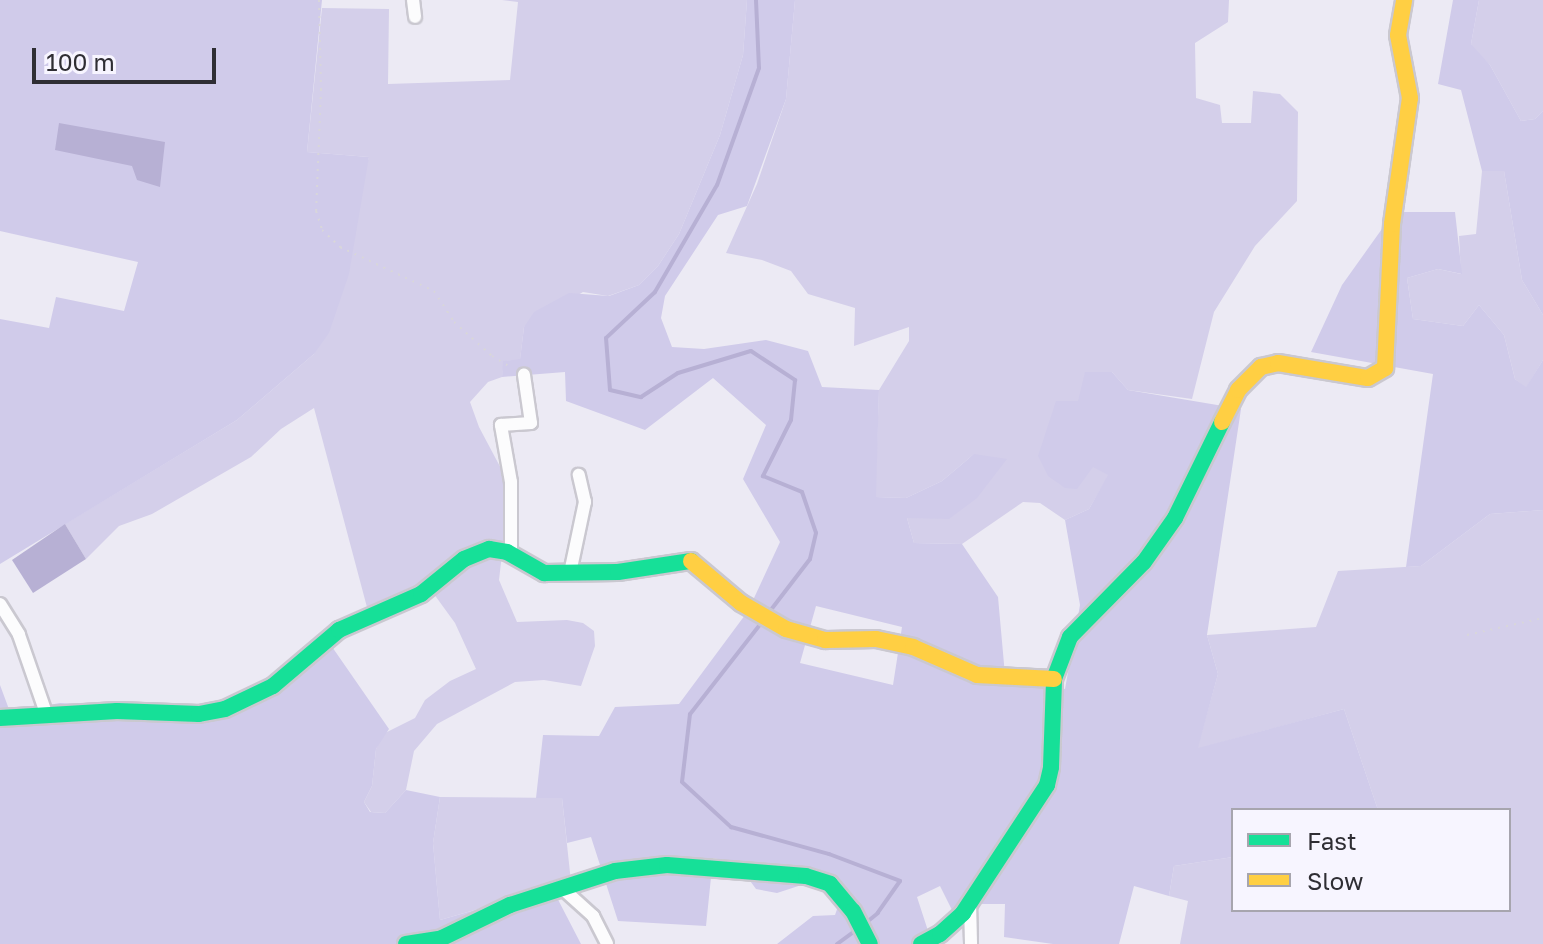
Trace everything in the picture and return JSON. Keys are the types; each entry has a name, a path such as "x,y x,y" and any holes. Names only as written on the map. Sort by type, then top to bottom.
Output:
{"street":[{"path":"413,0 415,17"},
{"path":"921,944 940,934 970,902 1047,785 1051,767 1054,679 1070,637 1144,562 1175,518 1238,390 1261,367 1278,363 1368,378 1385,368 1392,224 1410,98 1398,35 1404,0"},
{"path":"511,554 511,482 501,425 531,423 524,375"},
{"path":"570,573 585,502 579,475"},
{"path":"0,718 46,713 199,714 239,704 273,686 324,639 421,594 464,559 489,549 511,554 544,573 618,572 690,560 765,617 825,640 876,639 913,647 977,675 1054,679"},
{"path":"0,604 19,635 46,713"},
{"path":"406,944 442,938 510,905 615,871 702,865 806,876 830,884 853,911 869,943"},
{"path":"562,888 593,916 607,944"},
{"path":"970,902 971,944"}],"path":[{"path":"319,0 321,89 316,211 322,230 340,247 434,291 454,322 492,356 524,375"},
{"path":"1467,635 1543,618"}],"shaded area":[{"path":"0,0 322,0 307,152 369,157 349,274 329,333 314,354 237,420 0,564 0,319 49,328 56,297 124,311 138,262 0,231"},
{"path":"502,0 747,0 743,55 720,135 679,234 658,266 639,285 608,296 583,292 524,327 520,360 504,361 502,377 488,382 470,402 479,427 505,476 505,528 499,580 517,622 567,620 583,623 594,631 595,646 581,686 544,680 515,682 437,724 414,751 406,790 385,813 371,812 364,802 372,786 376,749 383,734 415,718 425,700 450,681 476,669 455,623 431,590 368,611 314,408 281,429 251,457 152,514 119,526 86,559 65,524 237,420 314,354 369,157 307,152 322,8 389,9 388,84 510,80 518,2"},
{"path":"747,0 795,0 786,99 747,206 718,215 665,296 661,318 672,347 704,349 766,340 808,351 822,387 879,390 876,497 906,498 942,481 974,454 1007,459 977,498 949,519 907,518 914,543 962,544 998,597 1005,675 1065,689 1080,605 1065,520 1089,509 1108,475 1093,467 1077,489 1065,488 1048,476 1038,456 1056,401 1078,401 1085,372 1112,372 1128,390 1241,409 1207,635 1218,674 1198,748 1344,709 1377,808 1231,808 1231,857 1174,866 1169,896 1134,886 1119,944 1053,944 1004,937 1005,904 981,904 957,920 940,886 917,897 931,940 924,944 777,944 813,916 835,915 843,892 823,878 777,893 756,889 737,863 713,858 706,926 618,921 591,837 567,843 562,798 536,798 543,735 599,736 615,707 679,704 748,611 780,542 743,479 766,425 713,378 645,430 566,401 565,372 502,377 503,361 520,359 524,327 534,312 569,293 609,296 639,285 658,266 679,234 720,135 743,55","holes":["816,606 902,627 893,685 800,663"]},
{"path":"795,0 1229,0 1228,22 1195,43 1196,98 1220,105 1222,123 1251,123 1253,91 1280,94 1298,112 1297,201 1255,246 1214,312 1192,399 1128,390 1112,372 1085,372 1093,466 1109,475 1089,509 1065,520 1040,503 1023,502 962,544 914,543 907,518 974,454 942,481 906,498 875,497 879,390 909,341 909,327 854,346 855,308 808,294 791,271 762,260 726,253 757,184 786,99"},
{"path":"1453,0 1479,0 1471,44 1490,65 1521,121 1535,119 1543,111 1543,315 1522,280 1504,171 1482,171 1461,90 1438,84"},
{"path":"1479,0 1543,0 1543,111 1535,119 1521,121 1490,65 1474,51 1471,44"},
{"path":"59,123 165,142 160,187 137,180 132,166 55,150"},
{"path":"1482,171 1504,171 1522,280 1543,315 1543,360 1526,388 1515,379 1504,335 1479,305 1463,326 1413,319 1407,278 1438,269 1461,274 1459,236 1476,234"},
{"path":"1394,212 1455,212 1462,274 1438,269 1407,278 1413,319 1463,326 1479,305 1504,335 1515,379 1526,387 1543,360 1543,510 1490,514 1421,566 1406,567 1433,374 1311,352 1342,285"},
{"path":"1543,510 1543,944 1180,944 1188,901 1169,896 1174,866 1231,857 1231,912 1511,912 1511,808 1377,808 1344,709 1197,749 1218,674 1207,635 1316,627 1338,571 1421,566 1490,514"},
{"path":"65,524 86,559 33,593 12,560"},
{"path":"328,641 389,729 376,749 372,786 364,802 370,812 385,813 406,790 440,797 433,843 440,920 552,888 581,944 0,944 0,685 10,712 60,703 191,710 254,692"},
{"path":"440,797 562,798 571,882 440,920 433,843"}],"waterway":[{"path":"756,0 759,68 717,185 655,292 606,338 610,390 641,397 678,373 751,351 795,380 791,420 763,476 802,492 816,533 810,559 767,615"},
{"path":"762,622 690,714 682,782 731,827 829,854 900,881 878,913 863,925"},
{"path":"837,944 856,930"}],"traffic: fast":[{"path":"921,944 940,934 963,913 1047,785 1051,767 1054,679 1070,637 1144,562 1175,518 1222,422"},
{"path":"0,718 117,711 199,714 225,709 273,686 339,630 421,594 464,559 489,549 507,552 544,573 618,572 691,561"},
{"path":"406,944 442,938 510,905 615,871 667,865 806,876 830,884 853,911 870,944"}],"traffic: slow":[{"path":"1222,422 1238,390 1261,367 1278,363 1368,378 1385,368 1392,224 1410,98 1398,35 1404,0"},
{"path":"691,561 741,603 786,629 825,640 876,639 913,647 977,675 1054,679"}]}
